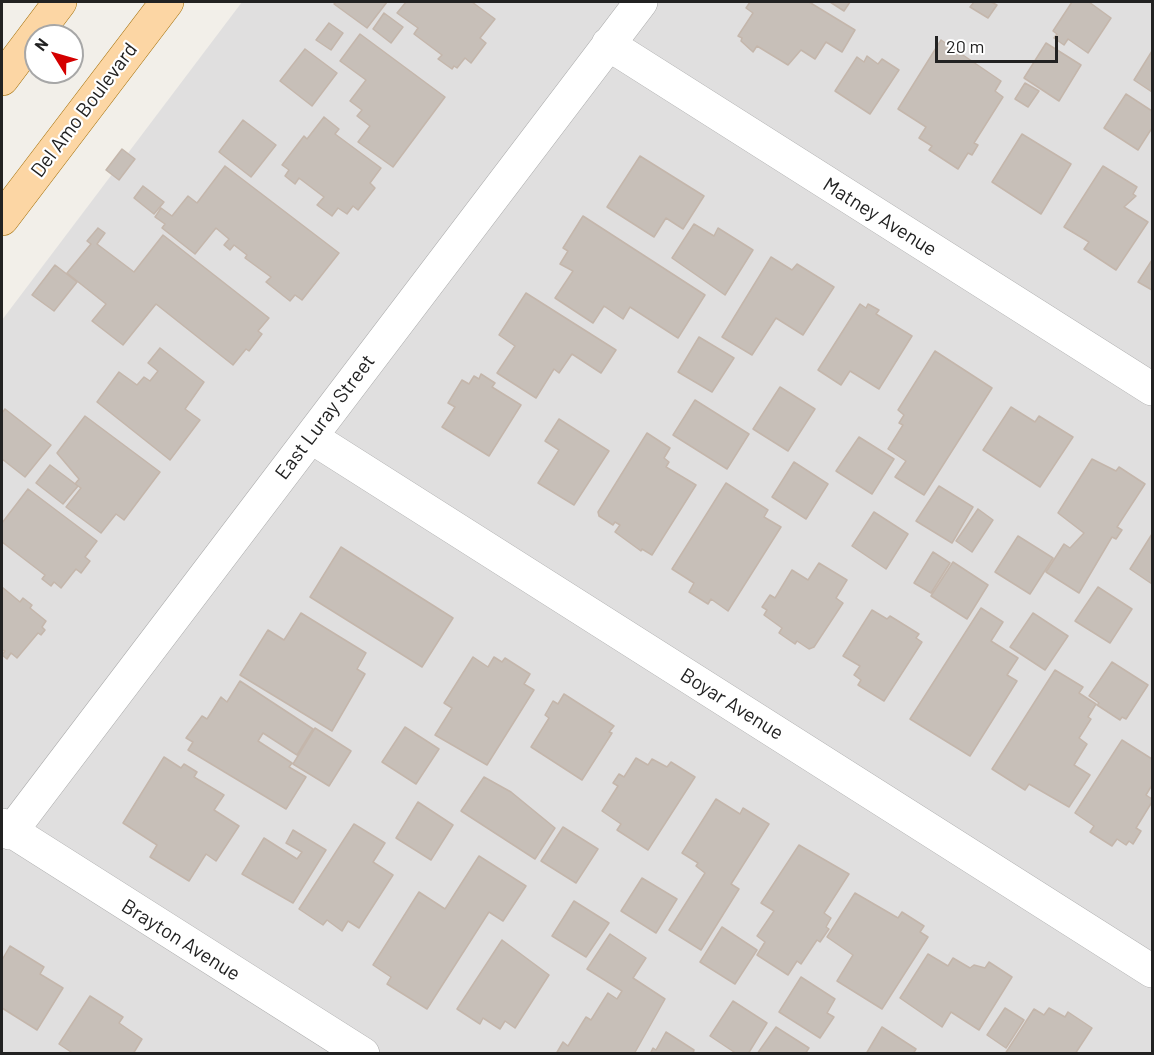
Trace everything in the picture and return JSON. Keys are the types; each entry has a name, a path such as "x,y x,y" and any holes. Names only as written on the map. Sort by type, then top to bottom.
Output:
{"main road":[{"path":"2,79 60,2"},
{"name":"Del Amo Boulevard","path":"2,219 167,2"}],"street":[{"name":"East Luray Street","path":"6,829 311,437 641,2"},
{"name":"Matney Avenue","path":"608,44 1152,389"},
{"name":"Boyar Avenue","path":"311,437 1152,971"},
{"name":"Brayton Avenue","path":"6,829 363,1053"}],"shaded area":[{"path":"242,2 1152,2 1152,1053 2,1053 2,320"}],"building":[{"path":"336,2 387,2 367,28 334,4"},
{"path":"406,2 472,2 495,19 480,38 486,43 471,63 465,58 457,68 454,66 452,69 438,59 442,55 414,34 418,28 397,13"},
{"path":"750,2 809,2 855,30 842,52 826,42 815,59 801,50 788,65 757,46 753,52 741,41 742,38 738,36 753,13 746,8"},
{"path":"830,2 850,2 844,11"},
{"path":"974,2 991,2 997,5 988,18 970,7"},
{"path":"1072,2 1089,2 1111,18 1088,53 1068,39 1064,45 1054,38 1057,34 1053,31"},
{"path":"384,13 403,27 391,43 373,29"},
{"path":"329,23 343,33 331,50 316,40"},
{"path":"360,34 445,97 393,167 358,142 370,126 357,116 362,110 350,101 366,80 340,61"},
{"path":"941,40 1001,81 995,91 1003,97 974,143 978,145 972,155 968,153 958,169 929,150 932,146 919,138 926,127 898,109"},
{"path":"1046,43 1081,65 1059,101 1024,78"},
{"path":"305,49 337,73 312,106 280,81"},
{"path":"1152,51 1152,92 1134,80"},
{"path":"867,56 878,64 882,59 899,70 870,114 835,91 857,57 864,62"},
{"path":"1025,83 1039,91 1028,107 1015,99"},
{"path":"1126,94 1152,111 1152,128 1138,150 1104,128"},
{"path":"324,117 339,129 335,134 381,168 370,183 375,188 358,210 353,206 347,214 338,208 332,216 317,205 324,197 299,178 295,184 285,176 289,170 282,165 304,136 307,139"},
{"path":"243,120 276,145 251,177 219,152"},
{"path":"1022,134 1071,164 1041,214 992,182"},
{"path":"122,149 135,159 119,180 106,170"},
{"path":"640,156 704,196 683,229 666,218 654,237 607,207"},
{"path":"225,166 339,253 302,300 295,295 290,301 266,282 271,277 245,258 247,255 234,245 230,250 224,245 229,239 216,228 195,254 162,228 165,224 155,217 161,208 172,216 188,196 197,203"},
{"path":"1103,166 1137,187 1133,194 1136,196 1124,207 1148,222 1116,270 1084,249 1089,242 1064,227"},
{"path":"143,186 164,202 154,214 134,198"},
{"path":"583,216 705,295 678,338 630,307 623,319 604,306 593,323 555,298 573,271 560,264 568,251 563,248"},
{"path":"694,224 714,236 718,228 753,250 725,295 672,258"},
{"path":"98,228 105,233 97,244 134,272 163,235 269,318 258,331 262,334 249,351 246,349 233,365 156,304 123,345 92,321 106,304 67,273 91,244 87,241"},
{"path":"771,257 792,270 797,264 834,287 803,335 776,318 752,355 722,337"},
{"path":"1152,260 1152,290 1138,282"},
{"path":"55,265 77,282 54,311 32,295"},
{"path":"526,293 616,350 601,373 572,354 559,373 554,369 536,398 497,373 515,346 499,335"},
{"path":"860,304 866,308 868,304 879,310 876,314 912,336 879,389 850,371 841,385 818,370"},
{"path":"699,337 734,358 712,392 678,372"},
{"path":"160,348 204,382 185,409 200,420 170,460 97,402 119,372 137,385 144,377 150,381 158,371 148,363"},
{"path":"935,351 992,388 924,495 895,477 906,461 888,449 903,425 899,423 904,415 898,410"},
{"path":"481,374 495,383 492,387 521,405 489,456 442,427 455,407 448,403 462,380 469,384 474,376 479,379"},
{"path":"780,387 815,409 788,451 753,429"},
{"path":"695,400 749,434 727,469 673,435"},
{"path":"1011,407 1035,422 1039,416 1073,437 1040,487 983,450"},
{"path":"5,409 51,445 25,477 2,459 2,413"},
{"path":"85,416 160,472 124,520 116,514 101,533 66,507 81,488 75,484 79,479 57,453"},
{"path":"559,419 609,451 574,505 538,483 559,450 545,441"},
{"path":"647,433 670,448 664,458 669,462 666,467 696,485 652,555 642,549 641,551 615,532 620,525 615,522 613,525 599,516 598,512"},
{"path":"859,437 894,459 872,494 836,471"},
{"path":"1092,459 1116,471 1119,467 1145,484 1117,527 1122,530 1116,539 1112,537 1079,593 1046,572 1064,544 1070,548 1084,533 1058,513"},
{"path":"794,462 828,484 806,519 772,497"},
{"path":"50,465 78,486 63,504 36,483"},
{"path":"726,483 768,510 764,517 781,527 728,611 711,599 708,604 689,592 694,583 672,569"},
{"path":"939,486 973,507 952,543 916,521"},
{"path":"28,489 97,541 85,557 90,561 81,573 76,569 61,588 54,582 51,586 42,579 45,575 2,542 2,523"},
{"path":"978,509 993,520 972,552 956,541"},
{"path":"874,512 908,534 886,569 852,546"},
{"path":"1152,534 1152,584 1130,569"},
{"path":"1018,536 1053,558 1030,594 995,572"},
{"path":"341,547 453,618 422,667 310,597"},
{"path":"933,552 950,563 931,593 914,583"},
{"path":"953,562 988,585 967,619 931,596"},
{"path":"819,563 847,580 836,598 843,603 814,647 809,649 797,641 795,644 779,633 782,628 764,615 767,610 762,607 770,595 775,598 792,570 808,580"},
{"path":"2,587 20,602 23,598 32,605 30,608 46,621 42,627 45,630 41,635 38,633 17,658 11,653 7,659 2,655 5,651 2,650"},
{"path":"1098,587 1132,609 1110,643 1075,621"},
{"path":"981,608 1003,622 991,641 1018,658 1007,675 1017,681 970,756 910,719"},
{"path":"872,610 887,619 890,616 919,634 916,638 922,642 884,701 858,685 861,680 854,675 860,666 843,656"},
{"path":"301,613 366,653 357,669 365,674 332,731 240,675 268,630 284,640"},
{"path":"1033,613 1068,636 1045,670 1010,647"},
{"path":"473,657 488,667 494,657 502,662 505,658 530,674 524,684 534,690 487,765 435,735 452,708 444,703"},
{"path":"1112,662 1148,685 1126,719 1122,717 1120,720 1097,705 1099,703 1089,696"},
{"path":"1055,670 1083,687 1079,693 1096,704 1088,717 1091,719 1079,738 1087,744 1074,765 1090,775 1069,807 1029,784 1025,790 992,769"},
{"path":"240,681 313,729 297,755 263,733 258,741 292,763 289,767 306,777 286,809 188,750 193,742 186,738 202,716 207,719 221,697 227,702"},
{"path":"564,694 614,726 609,732 612,733 582,780 531,747 549,718 545,715 553,701 558,704"},
{"path":"405,727 439,749 416,784 382,762"},
{"path":"315,728 351,751 329,786 293,764"},
{"path":"1122,740 1152,759 1152,785 1146,795 1152,799 1152,802 1136,828 1141,831 1133,844 1129,841 1126,845 1117,839 1112,846 1090,832 1094,826 1075,813"},
{"path":"164,757 181,768 184,764 197,772 194,777 224,795 214,810 239,826 216,861 206,854 189,881 150,857 157,845 123,823"},
{"path":"636,758 648,765 652,759 667,767 671,762 695,777 648,850 617,830 621,824 602,811 618,786 613,783 619,774 624,777"},
{"path":"484,777 511,792 555,828 535,859 461,811"},
{"path":"716,799 740,814 743,808 769,824 731,884 739,889 701,950 669,930 705,873 696,866 698,863 682,853"},
{"path":"418,802 453,825 431,860 396,838"},
{"path":"354,824 385,843 373,862 393,875 359,928 348,921 342,931 327,920 323,925 299,909"},
{"path":"563,827 598,849 576,883 541,861"},
{"path":"293,830 326,850 293,903 242,874 264,838 297,859 302,852 286,843"},
{"path":"799,845 849,874 824,913 831,918 826,927 829,929 820,942 817,940 801,964 797,961 788,975 757,955 765,942 757,936 774,911 761,903"},
{"path":"479,856 526,886 503,921 489,912 427,1009 387,984 391,977 373,965 419,892 445,909"},
{"path":"642,878 677,899 656,933 621,911"},
{"path":"855,893 898,918 902,912 924,926 920,932 928,937 882,1009 837,981 853,955 827,937"},
{"path":"574,901 609,923 586,957 552,936"},
{"path":"722,927 757,950 735,984 700,962"},
{"path":"610,934 646,958 633,978 665,999 634,1054 556,1054 563,1042 568,1046 586,1017 591,1020 608,993 617,999 622,991 587,969"},
{"path":"502,940 549,975 515,1028 505,1021 500,1029 483,1018 480,1024 457,1009"},
{"path":"10,946 44,967 40,974 63,988 37,1030 2,1008 2,960"},
{"path":"928,954 948,966 953,958 970,968 974,965 985,968 989,962 1012,977 979,1030 951,1012 942,1027 900,998"},
{"path":"801,977 835,999 827,1013 834,1017 820,1038 779,1012"},
{"path":"90,996 123,1017 119,1023 142,1039 133,1054 74,1054 59,1044"},
{"path":"733,1001 767,1023 748,1054 737,1054 710,1036"},
{"path":"1005,1008 1024,1020 1006,1048 987,1035"},
{"path":"1049,1008 1065,1017 1068,1012 1092,1028 1075,1054 1005,1054 1034,1009 1044,1015"},
{"path":"776,1027 809,1048 805,1054 757,1054"},
{"path":"882,1027 916,1049 913,1054 866,1054"},
{"path":"666,1032 694,1050 693,1054 650,1054 653,1048 656,1050"}]}
